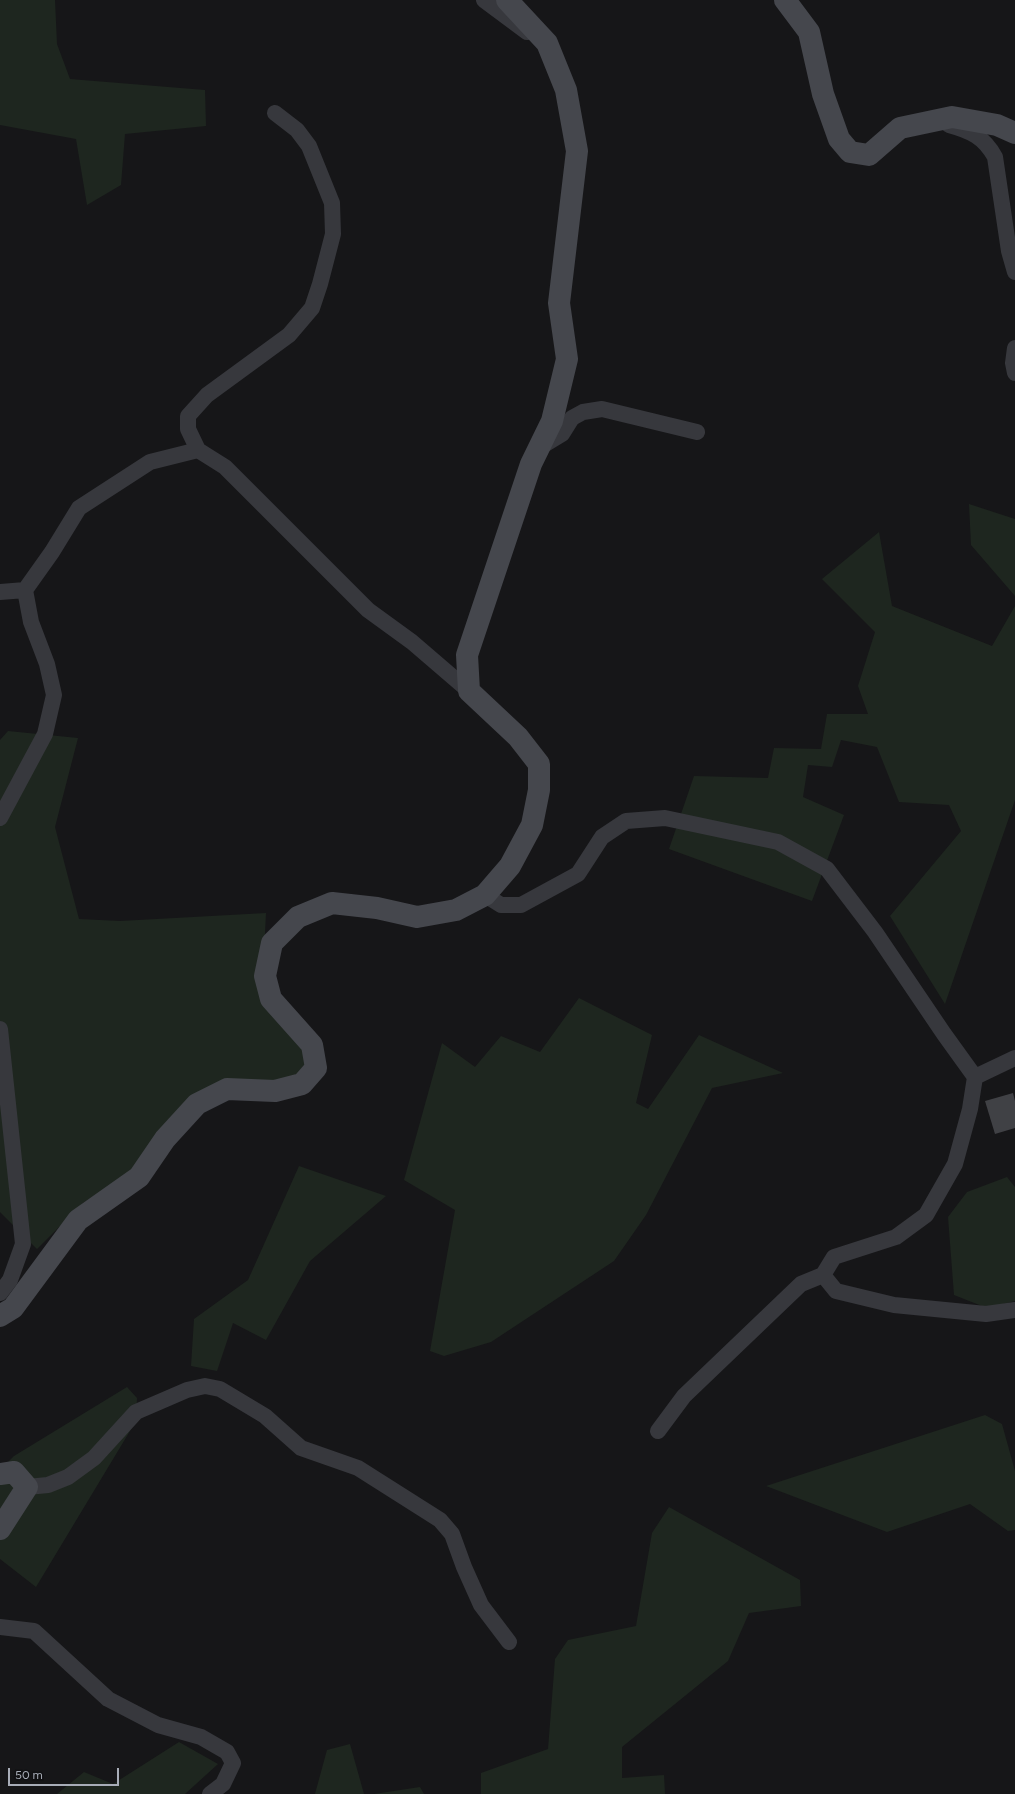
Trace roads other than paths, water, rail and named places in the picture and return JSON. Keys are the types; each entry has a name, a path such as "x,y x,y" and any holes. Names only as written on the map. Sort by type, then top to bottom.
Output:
{"street":[{"path":"484,0 548,47"},
{"path":"469,691 467,655 531,464 552,421 567,359 559,302 577,151 566,90 548,47 507,0"},
{"path":"785,0 809,32 824,94 839,139 850,152 869,155 900,128 952,117 997,126 1015,133"},
{"path":"0,1316 13,1308 78,1220 139,1177 165,1139 197,1104 227,1089 275,1091 302,1084 316,1068 312,1045 271,999 265,976 272,943 298,917 332,902 377,908 417,918 456,910 485,895 510,866 532,825 539,790 539,764 518,737 469,691 412,642 368,610 225,467 198,450 188,429 188,416 207,396 289,335 312,308 333,234 332,203 309,146 297,130 275,113"},
{"path":"936,120 968,130 988,144 995,157 1009,251 1015,272"},
{"path":"1015,348 1013,363 1015,373"},
{"path":"539,448 562,434 572,418 583,412 602,409 697,432"},
{"path":"0,818 45,734 54,695 47,664 31,622 26,590 52,552 79,508 150,462 198,450"},
{"path":"0,592 26,590"},
{"path":"485,895 501,905 521,905 578,874 602,837 626,821 665,818 778,842 827,869 876,932 944,1034 975,1077 970,1109 955,1164 926,1215 896,1237 834,1257 822,1275 801,1284 684,1396 658,1431"},
{"path":"0,1029 23,1244 10,1280 0,1293"},
{"path":"975,1077 1015,1058"},
{"path":"822,1275 836,1291 894,1305 986,1314 1015,1310"},
{"path":"27,1487 48,1485 68,1476 94,1458 136,1412 187,1390 205,1386 220,1389 265,1416 301,1448 358,1468 440,1520 452,1534 464,1567 481,1605 509,1642"},
{"path":"0,1474 14,1472 27,1487"},
{"path":"0,1529 27,1487"},
{"path":"0,1627 34,1631 108,1699 158,1726 201,1737 227,1752 233,1763 223,1784 210,1794"}]}
